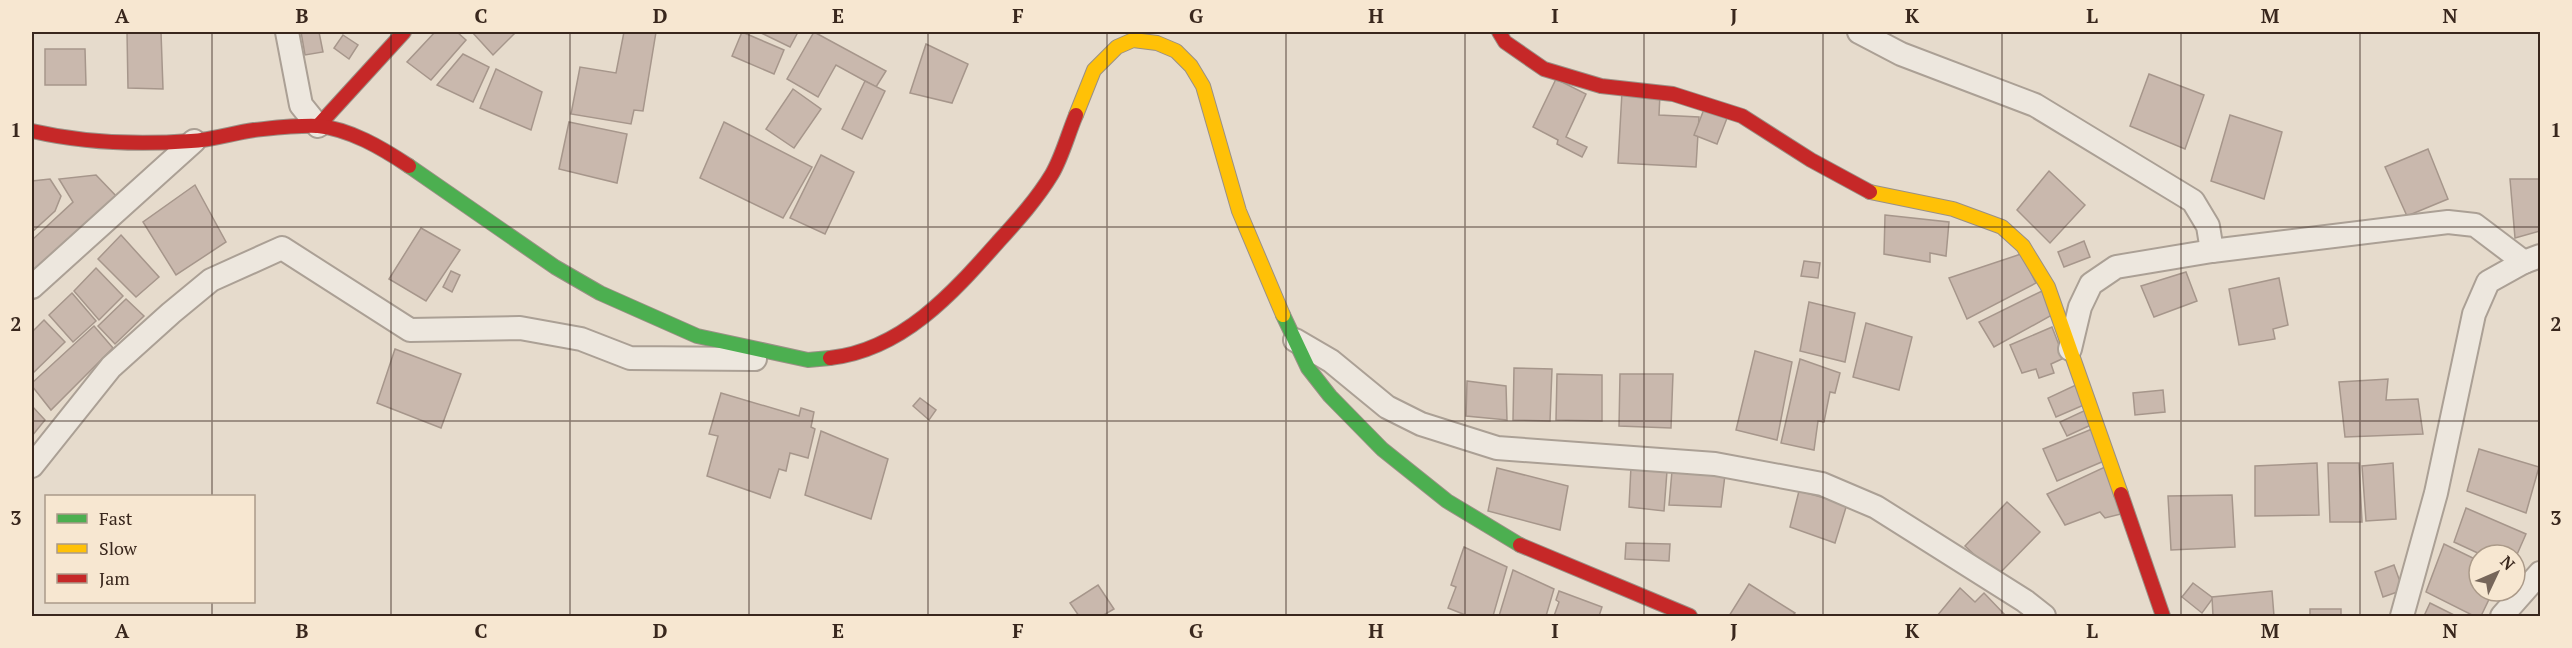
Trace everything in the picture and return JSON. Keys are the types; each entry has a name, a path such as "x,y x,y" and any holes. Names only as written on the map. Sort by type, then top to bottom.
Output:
{"main road":[{"path":"318,126 404,32"},
{"path":"1499,32 1505,42 1544,69 1601,86 1673,94 1742,116 1811,160 1870,192 1953,209 2002,227 2023,246 2048,287 2163,616"},
{"path":"32,131 67,139 153,143 194,141 254,130 318,126 351,134 388,152 555,267 600,293 697,336 808,360 854,355 906,332 956,290 1031,205 1053,173 1094,70 1117,47 1132,40 1157,43 1176,51 1191,66 1203,86 1239,211 1292,338 1308,368 1330,396 1382,449 1447,501 1519,545 1690,616"}],"street":[{"path":"287,32 301,105 318,126"},
{"path":"1859,32 1901,54 2034,105 2193,201 2208,226 2212,251"},
{"path":"32,150 67,139"},
{"path":"32,287 194,141"},
{"path":"2070,350 2080,307 2091,284 2116,267 2212,251 2448,222 2475,225 2532,259"},
{"path":"32,466 111,367 171,313 211,280 282,248 410,330 520,328 581,339 630,357 808,360"},
{"path":"2402,616 2436,493 2474,314 2488,282 2532,259"},
{"path":"1292,338 1330,361 1387,407 1421,424 1497,448 1715,464 1822,484 1876,507 2025,601 2044,616"},
{"path":"2511,612 2541,573"}],"building":[{"path":"127,32 161,32 163,89 128,88"},
{"path":"301,32 319,32 323,52 305,55"},
{"path":"435,32 457,32 466,40 431,80 407,62"},
{"path":"472,32 516,32 493,55"},
{"path":"624,32 656,32 643,111 634,110 631,124 571,114 580,67 616,73"},
{"path":"742,32 784,50 774,74 732,56"},
{"path":"759,32 798,32 790,47"},
{"path":"814,32 886,71 876,87 836,65 818,97 787,79"},
{"path":"343,35 358,45 349,59 334,48"},
{"path":"926,44 968,64 952,103 910,93"},
{"path":"45,49 85,49 86,85 45,85"},
{"path":"463,54 489,67 473,102 437,85"},
{"path":"496,69 542,92 531,130 480,108"},
{"path":"2149,74 2204,95 2185,149 2130,126"},
{"path":"1556,79 1586,94 1566,137 1587,147 1582,157 1557,144 1558,140 1533,127"},
{"path":"865,81 885,91 862,139 842,129"},
{"path":"793,89 821,109 794,148 766,129"},
{"path":"1622,92 1660,94 1659,115 1699,117 1696,167 1618,163"},
{"path":"1706,104 1729,113 1717,144 1694,135"},
{"path":"2230,115 2282,132 2264,199 2211,181"},
{"path":"569,122 627,134 617,183 559,169"},
{"path":"724,122 812,167 783,218 700,178"},
{"path":"2428,149 2448,199 2407,216 2385,167"},
{"path":"821,155 854,172 825,234 790,218"},
{"path":"2049,171 2085,205 2050,243 2017,210"},
{"path":"96,175 119,199 39,275 32,266 32,240 73,202 59,179"},
{"path":"50,179 61,196 55,211 32,232 32,181"},
{"path":"2510,179 2540,179 2540,231 2515,238"},
{"path":"195,185 226,242 176,275 143,222"},
{"path":"1885,215 1949,222 1946,256 1930,253 1930,262 1884,254"},
{"path":"421,228 460,250 426,301 389,279"},
{"path":"121,235 159,277 136,297 98,259"},
{"path":"2084,241 2090,257 2064,267 2058,252"},
{"path":"2021,254 2036,283 1967,319 1949,278"},
{"path":"1804,261 1820,263 1818,278 1801,276"},
{"path":"96,268 123,296 99,320 74,291"},
{"path":"451,271 460,275 452,292 443,287"},
{"path":"2186,272 2197,301 2154,317 2141,286"},
{"path":"2279,278 2288,325 2273,329 2275,339 2239,345 2229,289"},
{"path":"2042,291 2052,315 1994,347 1979,322"},
{"path":"72,293 96,321 73,342 49,315"},
{"path":"126,299 144,316 115,344 98,326"},
{"path":"1809,302 1855,313 1845,362 1800,351"},
{"path":"44,320 65,342 32,374 32,332"},
{"path":"1866,323 1912,337 1899,390 1853,377"},
{"path":"94,326 113,348 51,410 32,383"},
{"path":"2052,327 2064,358 2051,364 2054,373 2039,378 2036,369 2022,373 2010,345"},
{"path":"395,349 461,374 441,428 377,403"},
{"path":"1755,351 1792,362 1777,440 1736,430"},
{"path":"1800,359 1840,373 1835,393 1830,392 1824,422 1818,421 1814,450 1781,443"},
{"path":"1514,368 1552,369 1550,421 1513,420"},
{"path":"1557,374 1602,375 1602,421 1556,420"},
{"path":"1620,374 1673,374 1671,428 1619,426"},
{"path":"2388,379 2386,400 2418,399 2423,434 2345,437 2339,382"},
{"path":"1467,381 1506,386 1507,420 1466,416"},
{"path":"2078,384 2086,404 2056,417 2048,398"},
{"path":"2163,390 2165,412 2135,415 2133,393"},
{"path":"721,393 799,416 801,408 814,412 811,427 815,429 808,458 790,453 786,471 779,469 770,498 707,476 718,436 709,434"},
{"path":"920,398 936,410 929,420 913,406"},
{"path":"32,406 45,420 32,436"},
{"path":"2088,409 2093,424 2067,436 2060,422"},
{"path":"2092,429 2104,461 2057,481 2043,449"},
{"path":"821,431 888,459 871,519 805,495"},
{"path":"2479,449 2539,467 2526,513 2467,491"},
{"path":"2317,463 2319,515 2255,516 2255,466"},
{"path":"2328,463 2359,463 2362,522 2330,522"},
{"path":"2393,463 2396,519 2366,521 2362,466"},
{"path":"1631,466 1667,471 1664,511 1629,507"},
{"path":"2107,466 2121,514 2105,518 2100,512 2065,525 2047,494"},
{"path":"1497,468 1568,486 1560,530 1488,511"},
{"path":"1672,471 1725,475 1721,507 1669,505"},
{"path":"1799,491 1847,504 1835,543 1790,527"},
{"path":"2232,495 2235,547 2171,550 2168,496"},
{"path":"2007,502 2040,532 1997,576 1965,546"},
{"path":"2466,508 2526,534 2522,543 2467,543 2467,548 2454,542"},
{"path":"1626,543 1670,544 1669,561 1625,559"},
{"path":"2444,544 2467,555 2467,603 2487,603 2481,616 2474,616 2426,592"},
{"path":"1464,547 1507,567 1493,616 1468,616 1448,608 1456,587 1451,585"},
{"path":"2394,565 2403,590 2383,597 2375,572"},
{"path":"1513,570 1554,589 1546,616 1499,616"},
{"path":"2193,583 2213,598 2202,613 2182,597"},
{"path":"1749,584 1795,613 1792,616 1729,616"},
{"path":"1098,585 1114,609 1102,616 1079,616 1070,603"},
{"path":"1960,588 1975,602 1984,593 2006,616 1937,616"},
{"path":"1559,591 1602,607 1599,616 1554,616 1559,602 1556,600"},
{"path":"2272,591 2274,616 2213,616 2212,597"},
{"path":"2430,603 2456,616 2424,616"},
{"path":"2310,609 2341,609 2341,616 2310,616"}],"traffic: fast":[{"path":"409,166 555,267 600,293 697,336 808,360 830,358"},
{"path":"1283,315 1308,368 1330,396 1382,449 1447,501 1520,545"}],"traffic: slow":[{"path":"1076,115 1094,70 1117,47 1133,40 1157,43 1176,51 1191,66 1203,86 1239,211 1283,315"},
{"path":"1870,192 1953,209 2002,227 2023,246 2048,287 2121,494"}],"traffic: jam":[{"path":"318,126 404,32"},
{"path":"1499,32 1505,42 1544,69 1601,86 1673,94 1742,116 1811,160 1870,192"},
{"path":"830,358 856,353 880,344 903,331 944,299 1019,218 1046,183 1059,160 1076,115"},
{"path":"32,131 91,140 151,143 215,138 270,128 318,126 354,135 409,166"},
{"path":"2121,494 2163,616"},
{"path":"1520,545 1690,616"}]}
